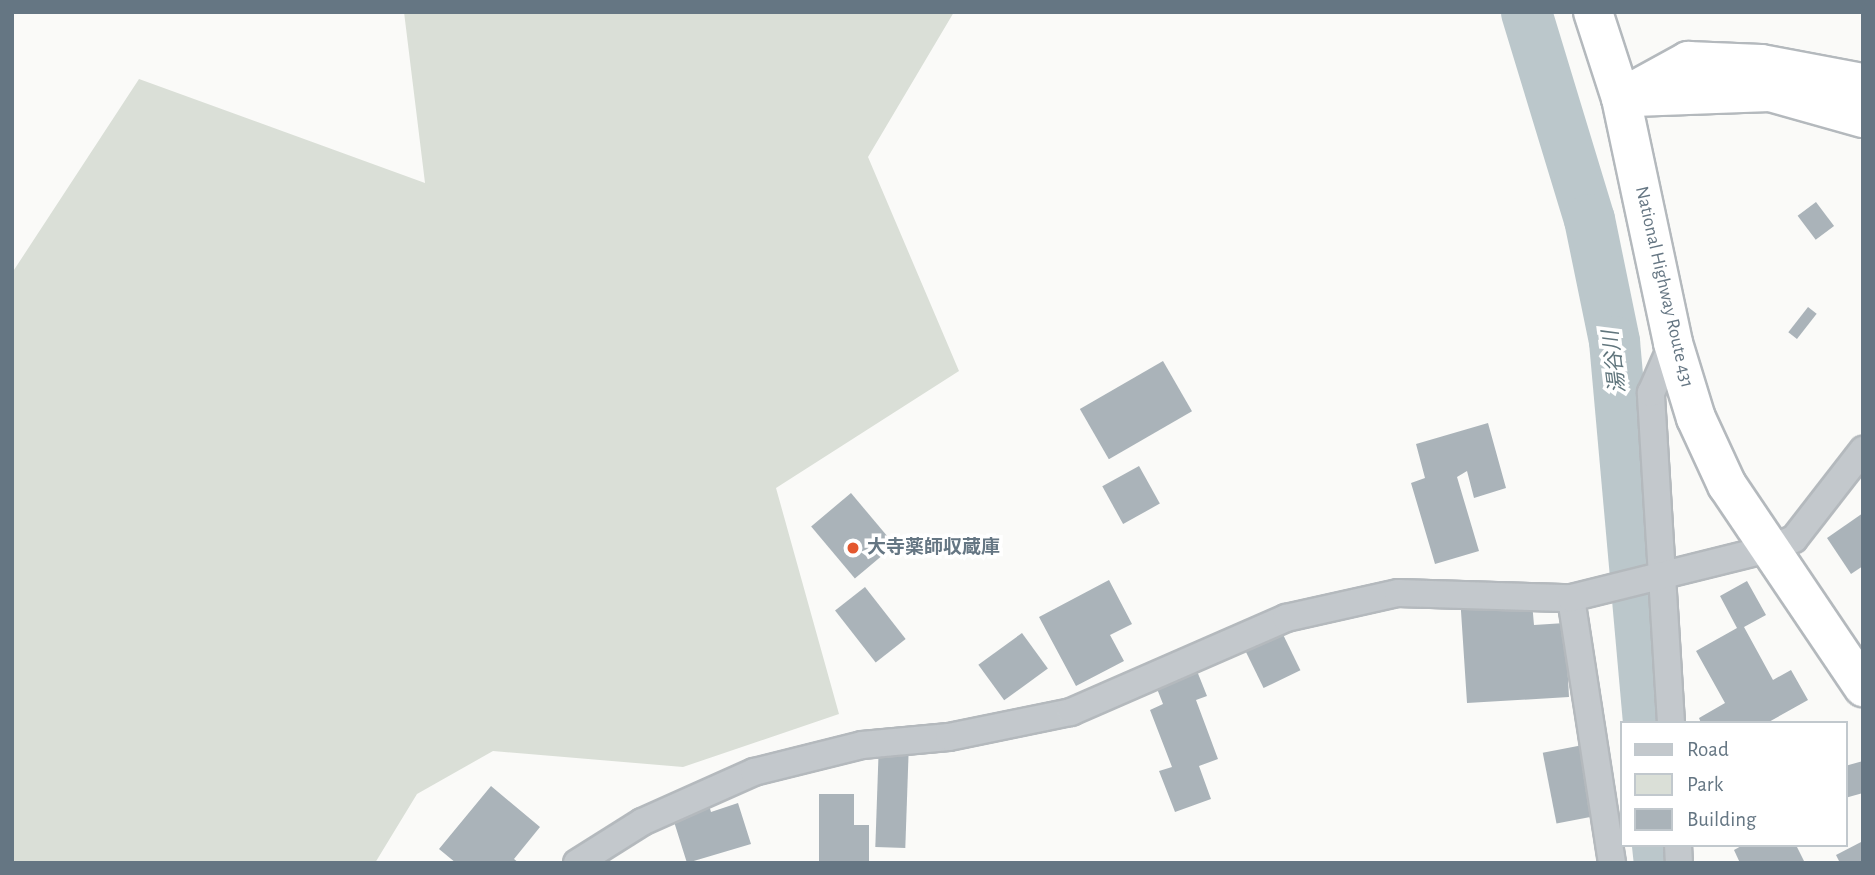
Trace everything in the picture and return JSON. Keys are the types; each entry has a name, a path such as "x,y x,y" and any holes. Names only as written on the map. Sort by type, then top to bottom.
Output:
{"highway":[{"name":"National Highway Route 431","path":"1593,12 1621,98 1673,343 1706,440 1769,549 1863,687"},
{"path":"1621,98 1688,61 1761,64 1863,83"},
{"path":"1621,98 1770,92 1863,118"}],"street":[{"path":"1671,721 1665,576 1651,393 1673,343"},
{"path":"577,863 642,822 754,772 862,745 949,737 1071,712 1286,618 1398,593 1571,598 1769,549 1794,539 1863,450"},
{"path":"1571,598 1612,863"}],"green space":[{"path":"404,12 954,12 868,157 959,371 776,488 839,714 683,767 493,751 417,794 375,863 12,863 12,273 139,79 425,183"}],"building":[{"path":"1816,202 1834,226 1816,240 1798,216"},
{"path":"1808,307 1817,314 1797,339 1788,332"},
{"path":"1163,361 1192,411 1109,459 1080,409"},
{"path":"1488,423 1506,488 1474,498 1467,471 1457,477 1479,551 1435,564 1411,483 1425,478 1416,444"},
{"path":"1139,466 1160,504 1123,524 1102,486"},
{"path":"851,493 895,545 855,579 811,526"},
{"path":"1863,513 1863,566 1851,574 1827,538"},
{"path":"1109,580 1132,624 1110,635 1124,661 1076,686 1039,617"},
{"path":"1747,581 1766,615 1744,627 1773,680 1791,670 1808,700 1771,721 1700,721 1699,718 1725,703 1696,651 1737,628 1720,596"},
{"path":"865,587 906,639 876,662 835,610"},
{"path":"1531,591 1534,625 1565,623 1569,697 1467,703 1460,596"},
{"path":"1275,618 1300,670 1264,688 1238,636"},
{"path":"1022,633 1048,669 1004,700 978,665"},
{"path":"1193,661 1207,696 1196,700 1218,759 1199,766 1211,799 1175,812 1159,771 1172,767 1150,710 1163,704 1152,676"},
{"path":"879,741 909,742 905,848 875,847"},
{"path":"1583,745 1597,816 1556,824 1543,753"},
{"path":"1863,761 1863,793 1847,797 1847,765"},
{"path":"491,786 540,827 514,859 519,863 456,863 439,849"},
{"path":"819,794 854,794 854,825 869,825 869,863 819,863"},
{"path":"707,798 711,812 738,803 751,844 687,863 670,809"},
{"path":"1863,841 1863,863 1840,863 1836,855"},
{"path":"1739,847 1797,847 1805,863 1740,863 1734,850"}],"waterway":[{"name":"湯谷川","path":"1526,12 1589,219 1614,341 1648,721"},
{"name":"湯谷川","path":"1657,847 1659,863"}],"place":[{"name":"大寺薬師収蔵庫","path":"853,548"}]}
